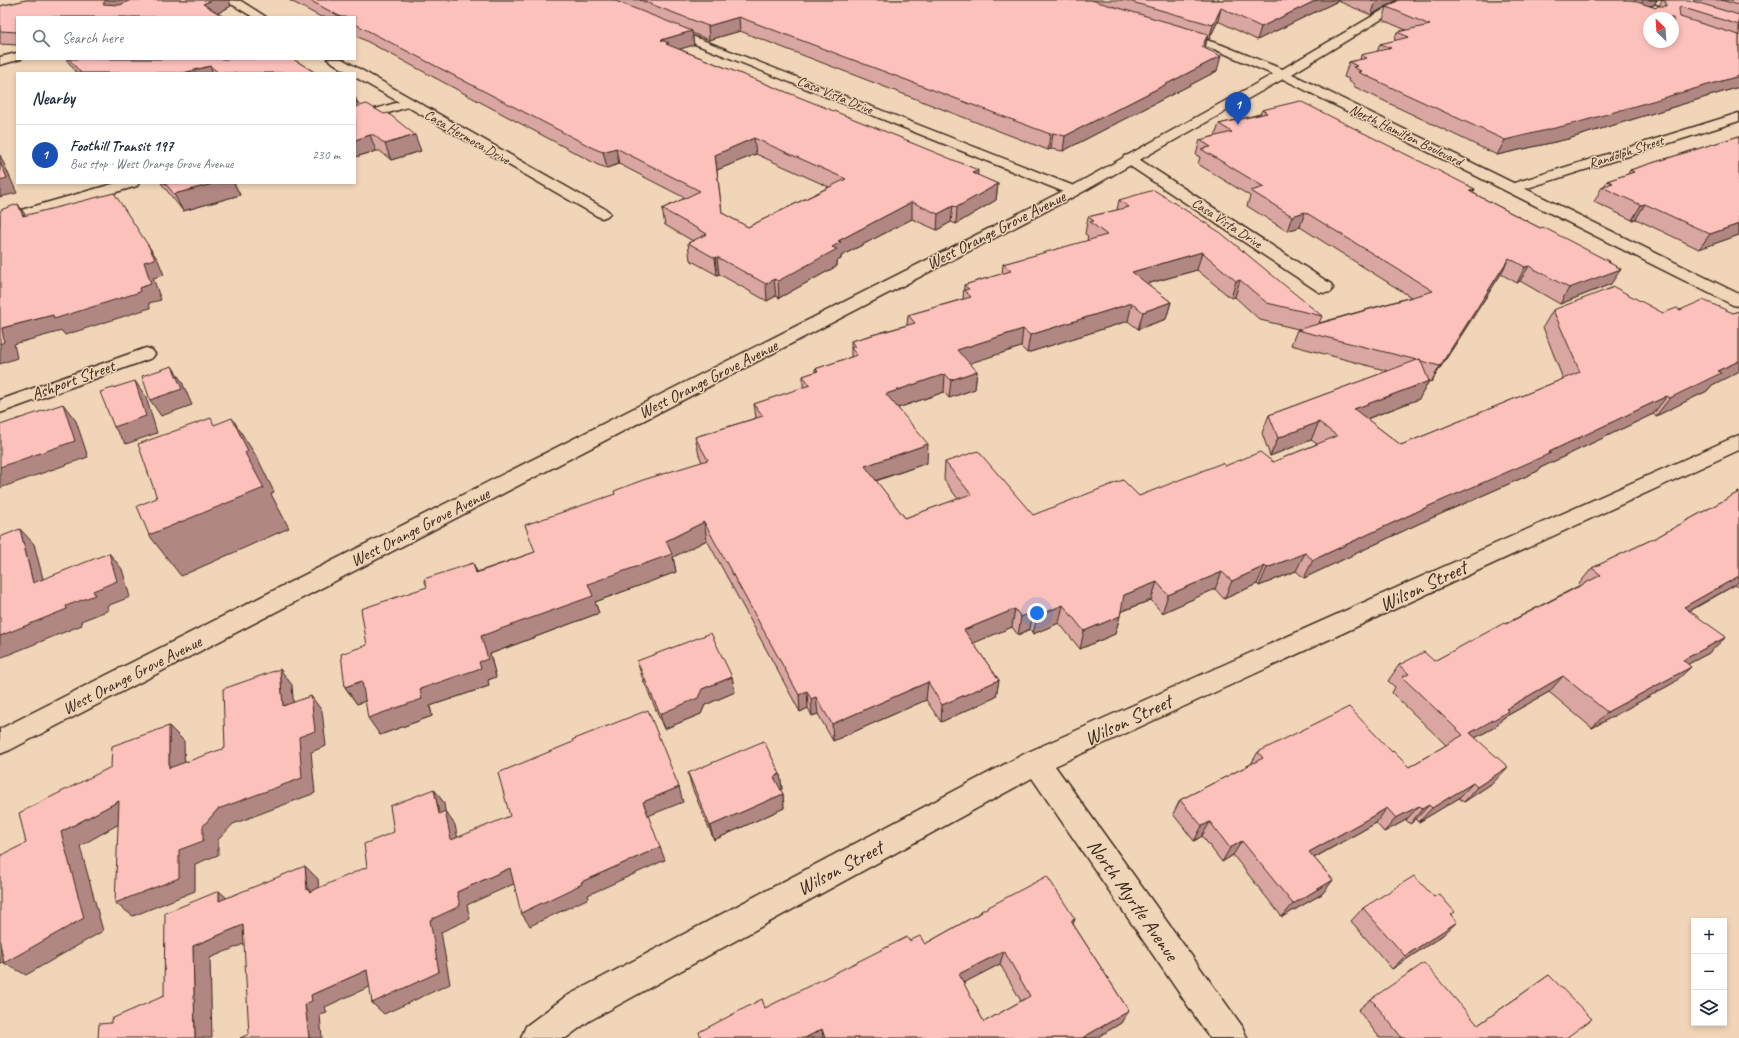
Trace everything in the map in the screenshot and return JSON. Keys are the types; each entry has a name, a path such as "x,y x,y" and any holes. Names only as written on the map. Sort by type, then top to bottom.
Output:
{"street":[{"path":"224,0 237,3 259,16"},
{"name":"West Orange Grove Avenue","path":"0,742 1074,191 1129,158 1283,74 1408,0"},
{"path":"1672,6 1690,1"},
{"path":"1653,5 1672,6 1739,27"},
{"name":"Casa Vista Drive","path":"654,24 1074,191"},
{"name":"North Hamilton Boulevard","path":"1169,31 1218,47 1283,74 1739,301"},
{"name":"Casa Hermosa Drive","path":"335,60 355,72"},
{"name":"Casa Hermosa Drive","path":"356,72 602,213"},
{"path":"356,118 408,103"},
{"name":"Randolph Street","path":"1513,188 1739,117"},
{"name":"Casa Vista Drive","path":"1129,158 1325,288"},
{"path":"0,221 86,189 124,184"},
{"name":"Ashport Street","path":"0,407 146,354"},
{"name":"Wilson Street","path":"538,1038 577,1009 1036,762 1739,442"},
{"name":"North Myrtle Avenue","path":"1036,762 1230,1038"}],"building":[{"path":"26,0 106,0 103,4 120,5 131,0 212,0 203,4 222,16 16,16 16,32 0,31 0,6"},
{"path":"309,0 613,0 692,31 661,40 669,43 666,44 978,170 973,173 998,184 957,207 953,206 938,214 912,202 838,241 841,242 832,247 837,249 778,281 774,279 766,284 688,243 707,234 662,209 700,191 616,148 603,152 356,25 356,16 339,16","holes":["754,138 846,179 748,227 722,213 715,155"]},
{"path":"640,0 1091,0 1208,34 1202,47 1221,56 1065,136 1053,133 1050,134 739,17 708,26"},
{"path":"1125,0 1317,0 1261,27 1221,8 1213,25"},
{"path":"1399,0 1631,0 1656,8 1658,6 1666,6 1666,2 1662,0 1689,0 1739,15 1739,25 1681,7 1679,8 1680,17 1739,35 1739,76 1576,123 1505,140 1358,72 1361,71 1353,67 1357,66 1349,62 1367,58 1361,55 1391,48 1380,44 1409,37 1397,32 1430,25 1387,7"},
{"path":"1721,0 1739,0 1739,5"},
{"path":"70,60 295,60 314,72 218,72 210,66 187,72 80,72"},
{"path":"1300,101 1475,189 1469,191 1540,228 1543,227 1621,269 1569,288 1529,266 1525,267 1509,258 1440,366 1421,361 1420,359 1417,360 1297,330 1433,291 1305,212 1292,216 1251,191 1264,187 1201,149 1211,147 1200,140 1232,132 1219,124 1267,113 1262,110"},
{"path":"367,104 384,114 388,113 415,135 385,144 374,135 356,140 356,107"},
{"path":"1739,136 1739,224 1710,234 1645,204 1641,205 1602,187 1613,183 1607,181 1634,172 1630,170"},
{"path":"0,162 7,178 0,180"},
{"path":"166,184 212,184 174,194"},
{"path":"1154,190 1221,233 1322,316 1267,303 1240,280 1236,281 1202,252 1132,272 1171,302 1143,312 1132,303 1030,335 1023,329 957,350 977,371 951,380 945,374 886,394 928,444 865,466 905,518 971,494 945,462 978,451 1033,515 1123,480 1139,496 1222,463 1225,466 1260,452 1273,462 1337,436 1319,422 1278,438 1269,415 1420,359 1429,381 1354,409 1401,445 1580,372 1553,310 1614,287 1663,313 1677,308 1680,310 1703,300 1733,313 1739,311 1739,361 1717,371 1721,373 1670,398 1667,396 1549,452 1551,453 1429,506 1313,560 1305,553 1267,568 1265,566 1232,581 1222,572 1168,595 1157,582 1124,595 1120,616 1084,631 1063,605 1037,616 1033,612 1021,617 1015,609 964,630 999,680 942,705 928,682 832,724 816,697 811,699 807,691 799,695 704,522 666,541 672,554 588,584 593,596 481,636 488,659 479,662 481,668 420,689 422,699 368,718 362,681 345,687 341,654 367,645 361,609 427,587 424,579 473,563 476,573 535,552 525,525 615,494 614,491 643,480 708,460 695,437 763,416 754,404 810,385 803,376 818,371 815,369 857,355 851,348 855,347 851,341 915,323 908,315 971,297 964,290 969,289 964,285 1011,271 1003,264 1107,235 1090,222 1094,221 1088,217 1129,207 1119,200"},
{"path":"114,193 148,245 155,259 144,262 151,284 139,288 140,292 54,319 53,315 2,328 4,342 0,344 0,211 18,204 23,216"},
{"path":"172,366 182,389 150,400 142,376"},
{"path":"135,381 146,416 114,427 100,392"},
{"path":"63,404 75,441 0,467 0,425"},
{"path":"211,418 214,425 232,418 248,451 245,453 264,488 149,535 137,506 157,498 138,444"},
{"path":"1739,492 1739,576 1684,607 1726,637 1683,660 1691,667 1607,712 1563,676 1506,709 1509,711 1470,733 1508,767 1477,787 1473,783 1432,808 1429,805 1422,809 1419,806 1396,818 1387,808 1309,852 1333,880 1293,904 1242,841 1230,848 1210,822 1202,826 1180,800 1263,758 1258,752 1349,707 1392,752 1393,751 1409,767 1463,735 1402,677 1409,674 1399,665 1424,652 1434,661 1504,623 1506,624 1601,575 1592,568 1657,537"},
{"path":"20,529 33,583 109,553 117,581 93,591 95,595 66,606 67,609 0,636 0,537"},
{"path":"711,633 732,677 702,689 698,698 660,714 637,661"},
{"path":"280,669 283,706 311,696 315,731 299,737 302,778 218,809 203,826 203,841 179,850 179,878 115,903 119,801 61,832 84,918 4,963 0,943 0,856 26,843 19,813 111,767 112,746 169,726 169,768 225,748 223,689"},
{"path":"648,710 679,787 643,802 660,847 581,882 582,884 521,913 510,868 457,892 460,906 430,920 439,972 372,1003 367,970 311,995 312,1001 305,1004 309,1038 240,1038 249,1034 243,925 193,946 195,1038 98,1038 99,1024 111,1023 111,1019 164,996 165,913 219,891 219,901 305,866 307,890 309,889 309,892 367,867 364,844 394,832 390,806 434,789 439,814 445,811 451,840 510,816 498,773 573,742 572,740"},
{"path":"764,741 780,774 774,777 783,794 710,826 688,773"},
{"path":"1047,876 1075,919 1071,921 1129,1011 1082,1038 825,1038 822,1029 805,1038 701,1038 699,1032 762,999 765,1008 907,937 909,941 920,936 925,944 982,912 981,911","holes":["1004,951 1030,996 984,1022 959,974"]},
{"path":"1414,876 1434,897 1439,894 1455,912 1451,915 1457,922 1405,956 1363,908"},
{"path":"1424,963 1478,1025 1549,975 1592,1019 1566,1038 1402,1038 1371,999"}],"place":[{"name":"Foothill Transit 197","path":"1238,125"}]}
